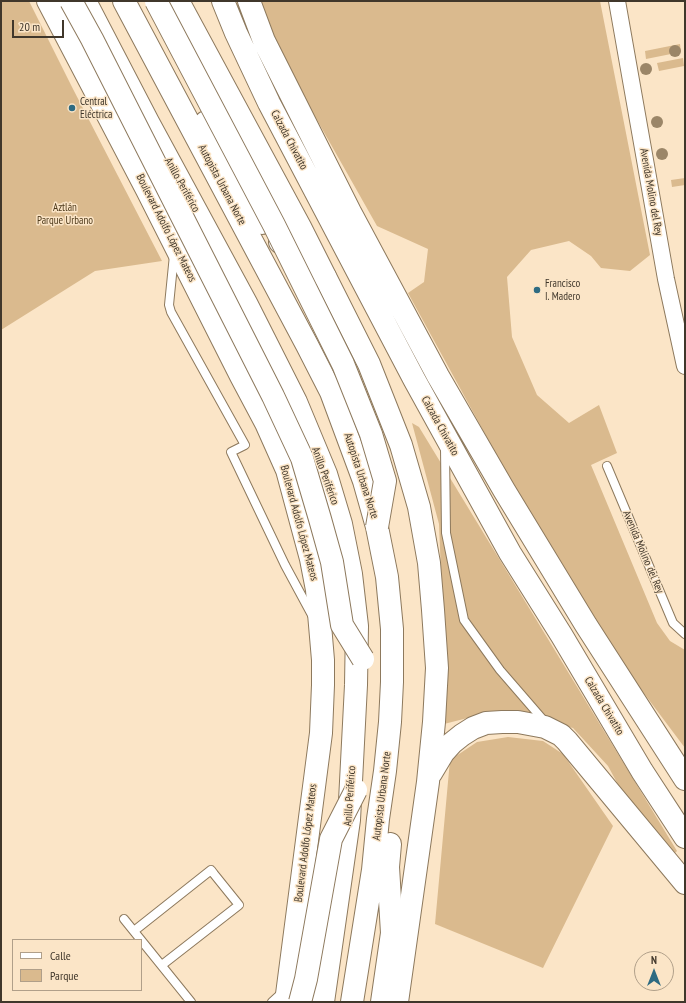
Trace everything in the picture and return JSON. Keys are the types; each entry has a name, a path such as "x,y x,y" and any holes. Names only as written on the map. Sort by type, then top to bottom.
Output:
{"main road":[{"name":"Boulevard Adolfo López Mateos","path":"48,1 175,244 266,423 286,470 311,559 317,590 324,685 321,733 291,997"},
{"path":"71,1 92,39 273,396 302,458 332,562 342,625 363,659"},
{"name":"Anillo Periférico","path":"86,1 148,122 246,303 296,402 326,474 341,524 351,574 356,626 356,685 349,820 323,1002"},
{"path":"95,1 253,301 302,400 325,453 349,531 355,571 363,659 362,716 356,790 329,1002"},
{"name":"Autopista Urbana Norte","path":"124,1 331,392 364,481 378,527 387,577 391,622 392,682 390,722 373,870 352,1002"},
{"path":"140,1 305,301 361,426 374,464 389,523 404,623 407,677 404,724 388,867 392,933 382,1002"},
{"path":"156,1 274,225 343,364 371,434 385,481 378,527"},
{"path":"178,1 300,227 370,364 401,444 419,507 429,563 437,668 434,722 428,782 397,1002"},
{"name":"Calzada Chivatito","path":"223,1 236,33 269,103 444,434 510,553 562,636 642,771 685,837"},
{"name":"Calzada Chivatito","path":"249,1 264,41 350,212 438,376 504,490 582,618 684,777"},
{"path":"266,231 325,277"},
{"path":"428,782 443,753 462,735 473,728 486,723 518,722 536,725 552,730 567,741 685,884"},
{"path":"291,997 306,979 331,839 356,790"},
{"path":"373,870 385,942 377,1002"}],"street":[{"name":"Avenida Molino del Rey","path":"616,1 666,279 685,364"},
{"name":"Avenida Molino del Rey","path":"620,18 621,1"}],"lane":[{"path":"175,244 169,305 171,312 245,445 231,452 285,565 321,632"},
{"path":"444,434 446,533 464,620 500,670 552,730"},
{"name":"Avenida Molino del Rey","path":"606,466 673,623 685,634"},
{"path":"134,930 211,870 239,905 162,965"},
{"path":"124,919 141,939"},
{"path":"142,940 191,1002"},
{"path":"272,1002 291,997"}],"green space":[{"name":"Aztlán Parque Urbano","path":"1,1 29,1 162,261 95,271 1,330"},
{"path":"260,1 600,1 650,255 630,271 601,268 591,256 569,241 531,250 507,277 512,337 537,395 569,423 599,405 617,453 591,465 657,623 670,641 685,650 685,748 610,648 549,551 408,293 424,282 428,249 377,226 282,58"},
{"path":"680,44 681,52 646,59 645,51"},
{"path":"683,58 684,66 659,71 657,63"},
{"path":"685,178 685,185 672,187 671,180"},
{"path":"412,423 419,427 677,851 674,854 628,803 608,766 573,728 524,716 491,712 444,724 446,695 439,524"},
{"path":"508,737 543,741 563,754 613,826 543,968 435,924 450,760 477,742"}],"place":[{"name":"Central Eléctrica","path":"72,108"},
{"name":"Francisco I. Madero","path":"537,290"}]}
